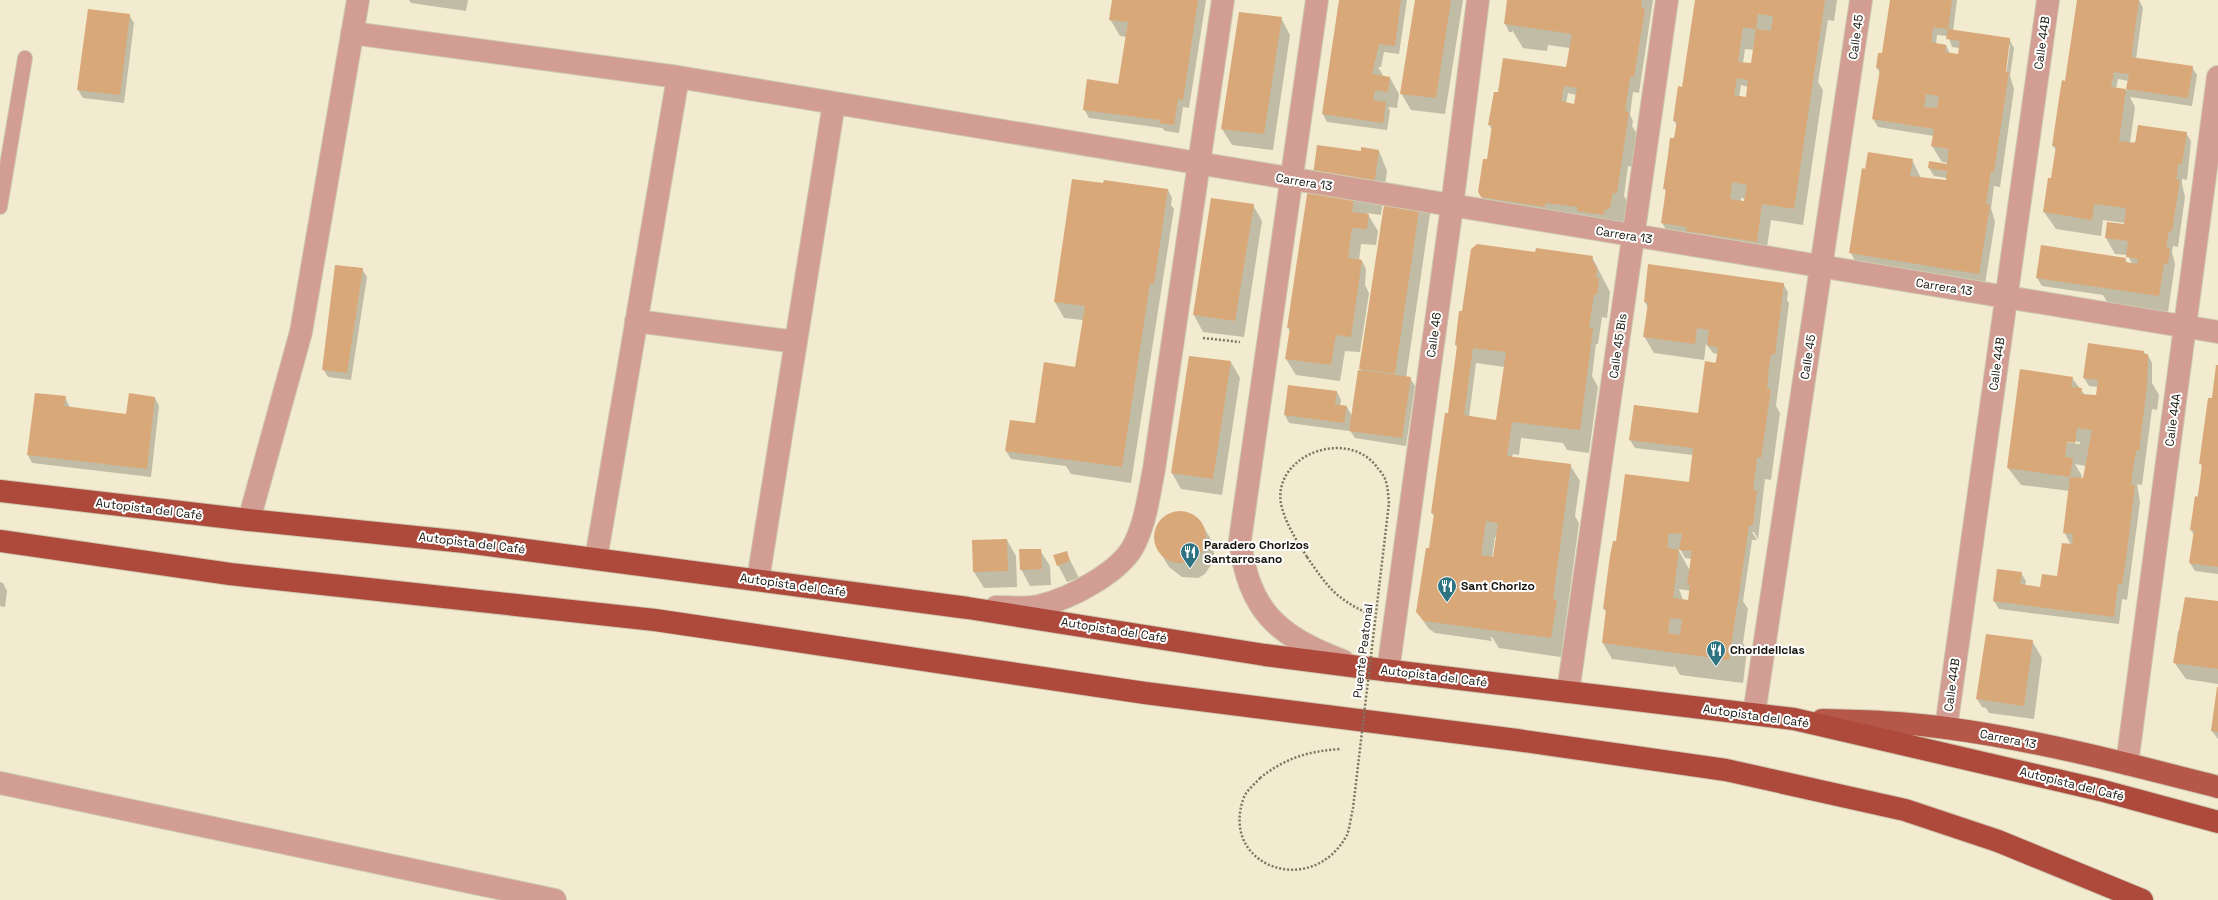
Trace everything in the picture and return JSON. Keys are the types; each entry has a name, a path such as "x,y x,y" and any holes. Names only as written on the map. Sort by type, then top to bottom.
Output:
{"highway":[{"name":"Autopista del Café","path":"0,491 249,520 465,542 968,608 1265,655 1754,714 1794,720 2100,790 2218,822"},
{"path":"0,541 230,574 655,620 1145,693 1525,741 1726,770 1905,810 1998,841 2142,900"}],"main road":[{"name":"Carrera 13","path":"1794,720 1876,722 1946,728 2127,764 2218,787"}],"street":[{"path":"249,520 301,332 358,0"},
{"path":"968,608 1038,606 1074,594 1120,563 1134,545 1144,518 1154,469 1223,0"},
{"path":"1317,0 1266,345 1240,540 1243,566 1250,588 1261,609 1284,631 1314,650 1359,667"},
{"name":"Calle 46","path":"1388,670 1452,206 1478,0"},
{"name":"Calle 45 Bis","path":"1568,692 1667,0"},
{"name":"Calle 45","path":"1754,714 1861,0"},
{"name":"Calle 44B","path":"1946,728 2048,0"},
{"name":"Carrera 13","path":"352,33 678,77 1198,165 2218,332"},
{"path":"596,559 678,77"},
{"name":"Calle 44A","path":"2127,764 2218,77"},
{"path":"758,580 834,103"},
{"path":"636,321 796,342"},
{"path":"0,783 555,900"}],"lane":[{"path":"0,207 24,58"}],"path":[{"path":"1173,334 1266,345"},
{"name":"Puente Peatonal","path":"1260,778 1245,796 1240,814 1243,838 1254,856 1273,869 1295,872 1317,867 1336,852 1347,834 1353,808 1389,503 1385,478 1372,460 1354,450 1334,447 1315,451 1299,460 1288,473 1282,488 1281,507 1291,531 1323,580 1340,598 1367,613 1395,620"}],"building":[{"path":"1112,0 1198,0 1183,100 1178,99 1174,125 1159,123 1160,120 1083,110 1087,79 1118,84 1128,22 1109,20"},
{"path":"1339,0 1401,0 1395,46 1379,44 1372,74 1390,77 1388,92 1375,90 1373,100 1386,102 1383,123 1322,114"},
{"path":"1415,0 1451,0 1436,98 1400,94"},
{"path":"1507,0 1642,0 1641,8 1645,9 1634,77 1630,77 1625,111 1629,112 1617,193 1613,193 1610,208 1604,211 1604,215 1577,211 1578,207 1545,203 1545,207 1481,197 1478,192 1483,159 1487,159 1492,125 1488,125 1494,92 1498,92 1503,58 1566,67 1572,34 1504,24","holes":["1564,86 1577,88 1574,104 1561,101"]},
{"path":"1695,0 1825,0 1794,209 1762,204 1757,242 1686,231 1687,227 1661,223 1666,189 1663,189 1670,138 1674,138 1677,121 1673,121 1678,86 1682,87","holes":["1758,14 1773,16 1771,31 1756,29","1743,27 1756,29 1751,63 1738,62","1737,78 1748,80 1746,97 1734,95","1732,182 1747,185 1744,201 1730,199"]},
{"path":"1890,0 1952,0 1948,29 2010,38 2006,72 2009,72 1994,172 1991,171 1986,204 1990,205 1979,274 1849,253 1862,168 1865,169 1868,152 1913,159 1910,176 1946,180 1947,171 1928,168 1929,161 1947,164 1949,149 1931,146 1934,129 1872,119 1880,69 1876,68 1878,53 1882,53","holes":["1933,27 1948,29 1946,39 1960,41 1958,54 1945,52 1946,45 1931,42","1926,94 1939,96 1937,108 1924,107"]},
{"path":"2077,0 2139,0 2131,57 2193,66 2188,98 2126,89 2119,141 2135,143 2138,125 2187,132 2182,164 2178,164 2176,179 2180,180 2172,231 2169,231 2166,247 2170,248 2168,264 2164,263 2159,296 2036,278 2041,245 2126,258 2125,262 2137,264 2138,259 2126,257 2128,241 2105,238 2107,222 2124,224 2126,208 2094,204 2092,220 2043,212 2048,178 2051,178 2056,146 2052,146 2062,80 2065,81","holes":["2114,72 2129,74 2126,89 2111,87"]},
{"path":"88,9 130,14 120,95 77,90"},
{"path":"1239,12 1282,17 1264,134 1221,129"},
{"path":"1317,145 1361,151 1361,147 1379,150 1372,199 1354,196 1352,212 1369,214 1367,229 1352,228 1348,258 1362,260 1351,337 1336,335 1331,365 1285,359 1290,328 1287,328 1296,267 1310,175 1313,175"},
{"path":"1072,179 1103,183 1104,180 1168,189 1154,284 1150,283 1122,467 1005,451 1010,420 1035,423 1044,362 1075,367 1085,306 1054,302"},
{"path":"1387,185 1422,190 1395,374 1359,369"},
{"path":"1211,198 1254,204 1235,321 1193,315"},
{"path":"1477,244 1535,252 1536,248 1593,256 1592,260 1597,268 1596,278 1599,278 1597,295 1594,294 1589,328 1593,328 1580,430 1512,422 1507,456 1571,464 1553,599 1557,600 1551,638 1424,621 1416,612 1426,548 1429,548 1434,514 1431,513 1445,413 1448,413 1457,346 1455,345 1459,311 1462,311 1471,249","holes":["1473,348 1506,352 1496,420 1464,415","1486,521 1498,523 1493,557 1481,555"]},
{"path":"1648,264 1784,283 1775,354 1771,354 1769,366 1767,389 1771,389 1761,458 1757,457 1753,490 1757,490 1753,525 1749,525 1729,660 1602,643 1606,609 1603,609 1610,556 1613,541 1616,541 1625,474 1689,482 1693,448 1629,440 1634,405 1698,413 1705,361 1716,363 1718,347 1707,345 1709,330 1697,328 1695,344 1643,337 1648,303 1644,302","holes":["1669,533 1682,534 1679,550 1667,548","1679,550 1692,551 1687,585 1690,585 1688,600 1673,598","1670,618 1682,619 1680,635 1668,633"]},
{"path":"335,265 363,268 347,373 322,370"},
{"path":"2088,343 2144,351 2144,354 2148,354 2147,386 2139,451 2136,451 2131,485 2135,485 2127,551 2122,584 2118,584 2114,617 1993,601 1997,569 2022,572 2020,584 2040,587 2042,574 2057,576 2062,543 2072,544 2073,534 2063,533 2070,477 2007,468 2020,369 2073,377 2071,387 2082,388 2081,394 2096,395 2098,380 2083,378","holes":["2077,428 2092,430 2083,478 2070,477 2073,458 2065,457 2067,442 2075,443"]},
{"path":"1189,356 1231,361 1213,479 1171,473"},
{"path":"2216,365 2218,365 2218,567 2189,563 2194,530 2190,530 2195,496 2198,497 2202,464 2199,464 2208,398 2212,398"},
{"path":"1358,370 1411,377 1402,438 1349,431"},
{"path":"1288,385 1337,391 1335,404 1347,406 1344,423 1284,415"},
{"path":"35,393 66,396 64,406 126,414 129,393 155,397 147,469 27,455"},
{"path":"1180,511 1190,513 1198,519 1204,527 1206,537 1204,547 1198,555 1190,561 1180,563 1170,561 1162,555 1156,547 1154,537 1156,527 1162,519 1170,513"},
{"path":"1007,539 1008,571 973,572 972,540"},
{"path":"1019,549 1041,549 1042,569 1020,570"},
{"path":"1067,551 1070,561 1057,566 1053,555"},
{"path":"2185,597 2218,601 2218,669 2173,663"},
{"path":"1986,634 2033,640 2024,706 1976,699"},
{"path":"2218,687 2218,732 2211,731"}],"place":[{"name":"Paradero Chorizos Santarrosano","path":"1190,569"},
{"name":"Sant Chorizo","path":"1447,603"},
{"name":"Choridelicias","path":"1716,667"}]}
